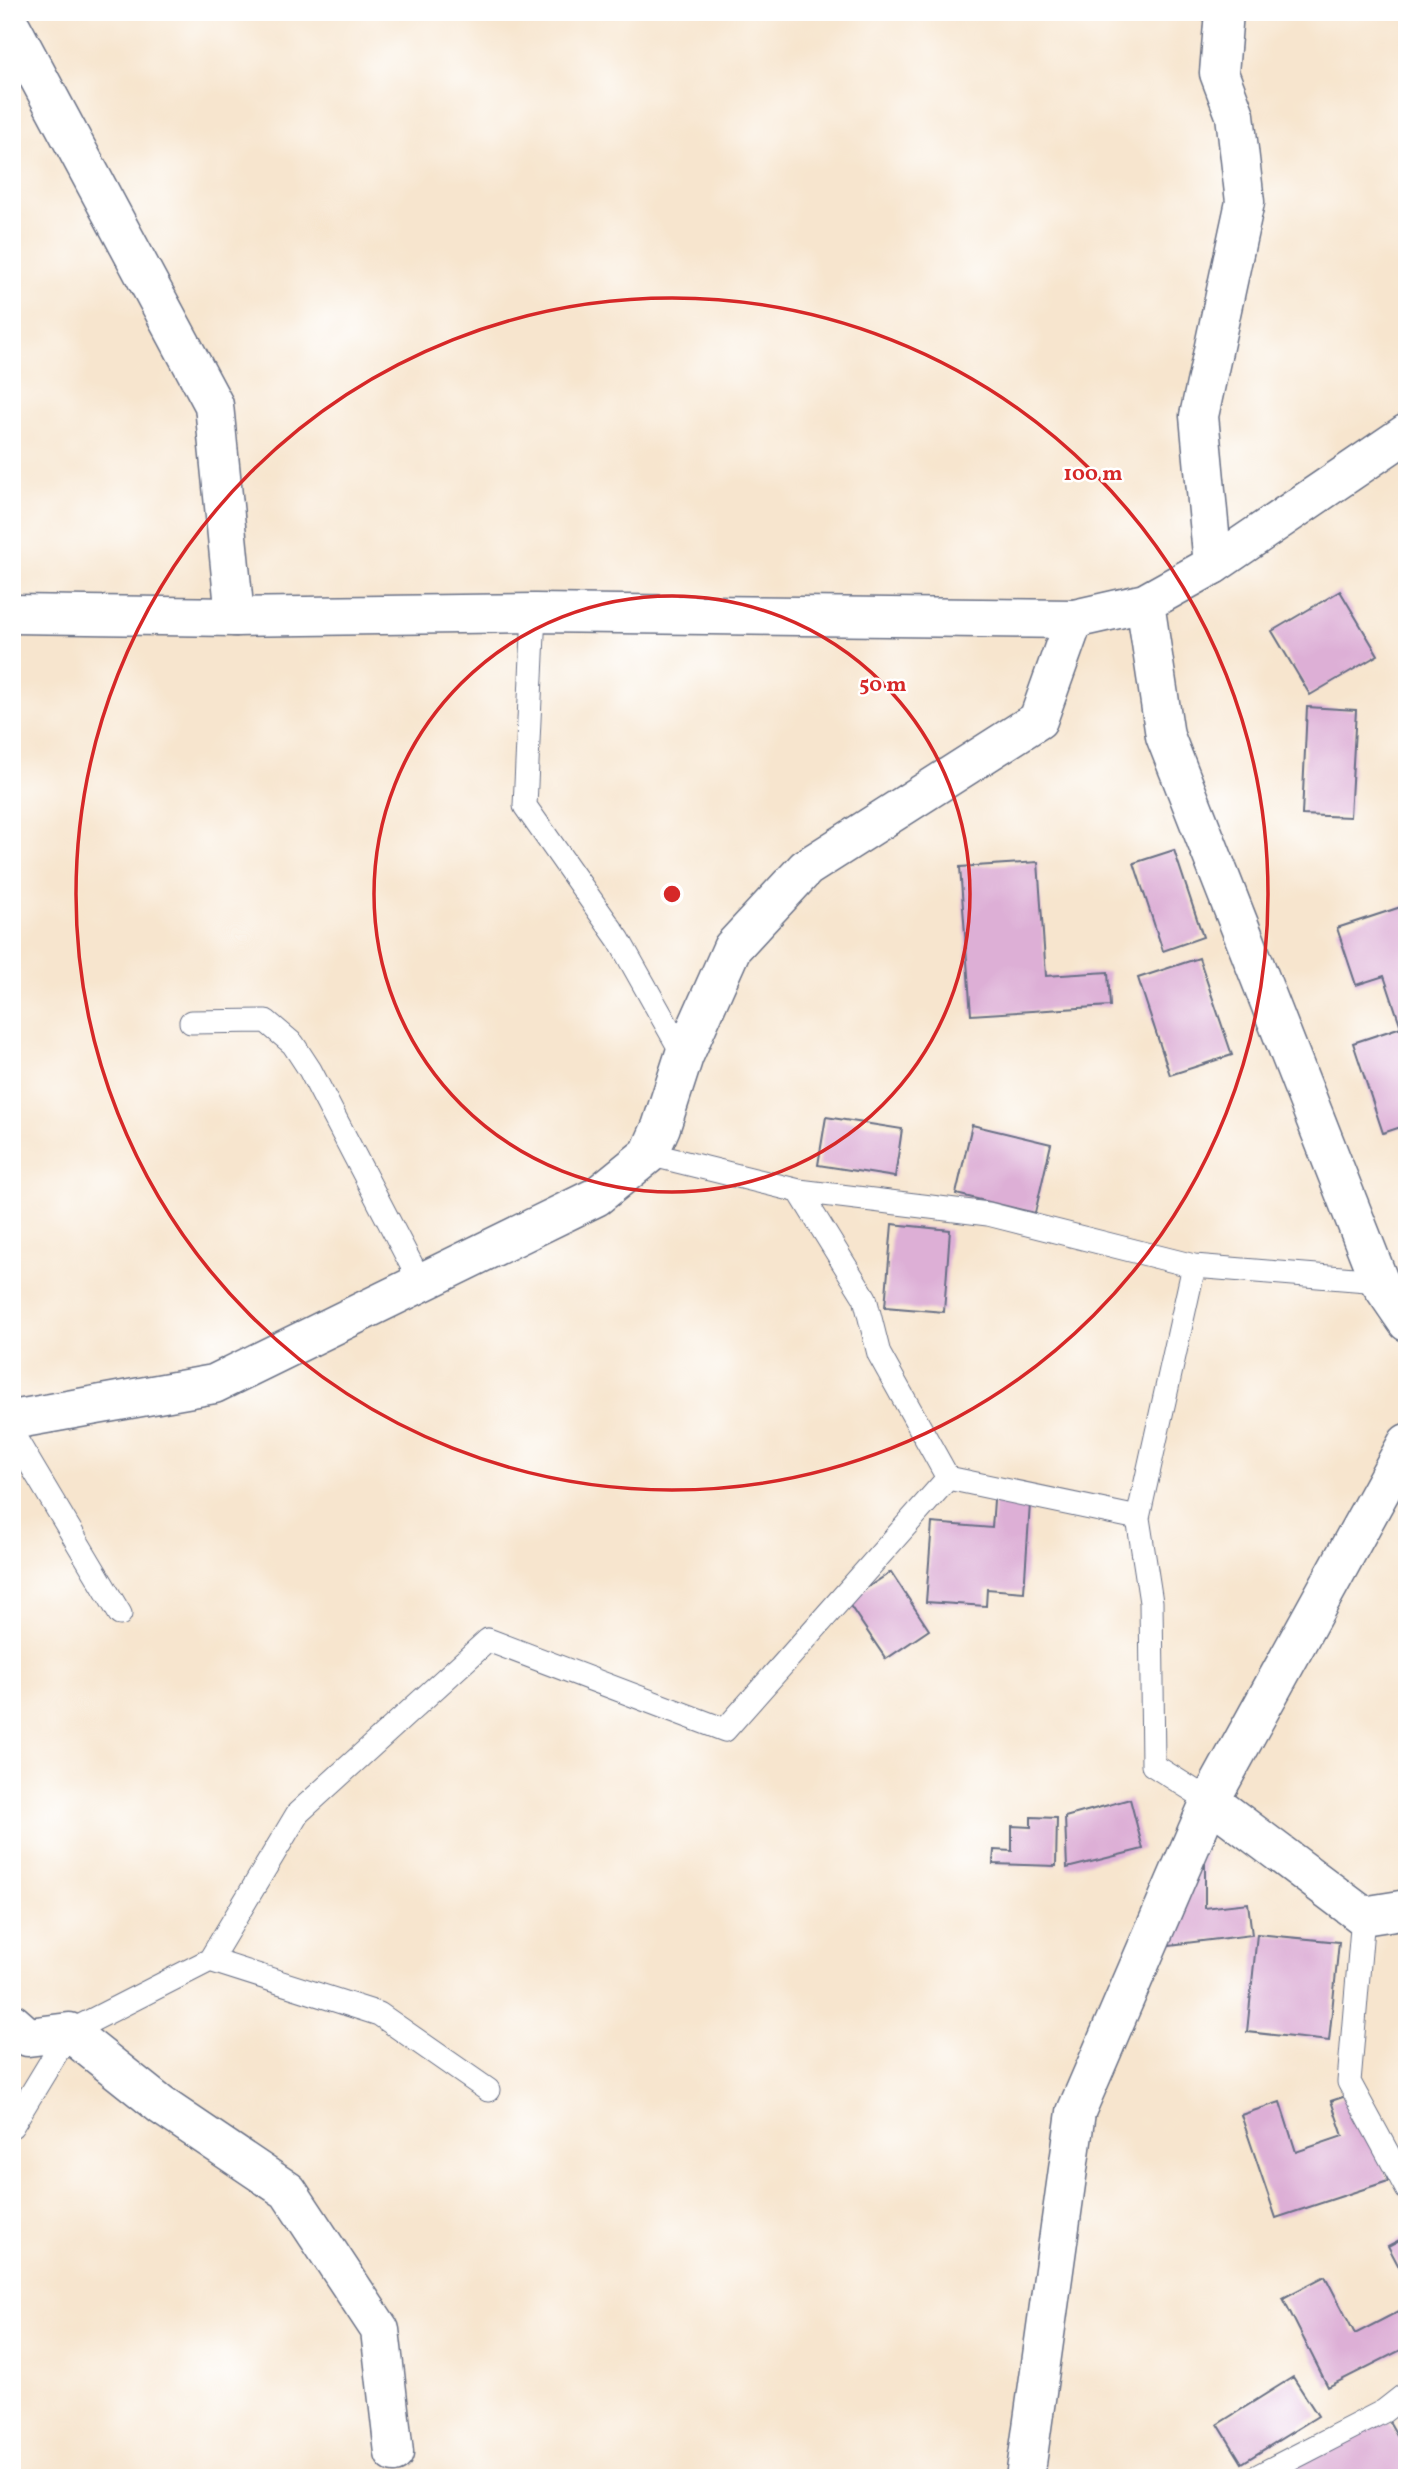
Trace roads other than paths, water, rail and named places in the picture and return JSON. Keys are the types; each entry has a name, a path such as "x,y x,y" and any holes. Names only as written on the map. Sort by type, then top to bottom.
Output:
{"street":[{"path":"1213,565 1199,416 1245,202 1235,115 1219,73 1224,12"},
{"path":"12,28 214,405 235,617"},
{"path":"12,614 235,617 534,613 1074,619 1145,603 1213,565 1401,437"},
{"path":"1145,603 1165,736 1379,1282 1407,1322"},
{"path":"12,1420 214,1384 596,1197 649,1154 661,1127 684,1056 732,948 806,869 1038,720 1074,619"},
{"path":"1025,2478 1076,2112 1210,1801 1407,1443"},
{"path":"1210,1801 1363,1916 1407,1909"},
{"path":"12,2023 28,2037 69,2032 162,2106 288,2190 380,2330 394,2453"}],"lane":[{"path":"534,613 525,806 619,940 684,1056"},
{"path":"191,1022 266,1021 293,1044 310,1070 421,1283"},
{"path":"649,1154 799,1191 988,1214 1194,1266 1379,1282"},
{"path":"799,1191 865,1298 878,1354 948,1478 1138,1518"},
{"path":"1194,1266 1138,1518 1151,1602 1153,1765 1210,1801"},
{"path":"12,1433 120,1614"},
{"path":"12,2126 69,2032 211,1960 298,1813 488,1640 725,1730 948,1478"},
{"path":"1363,1916 1349,2082 1407,2189"},
{"path":"211,1960 379,2014 488,2090"},
{"path":"1254,2478 1384,2411 1407,2393"}]}
